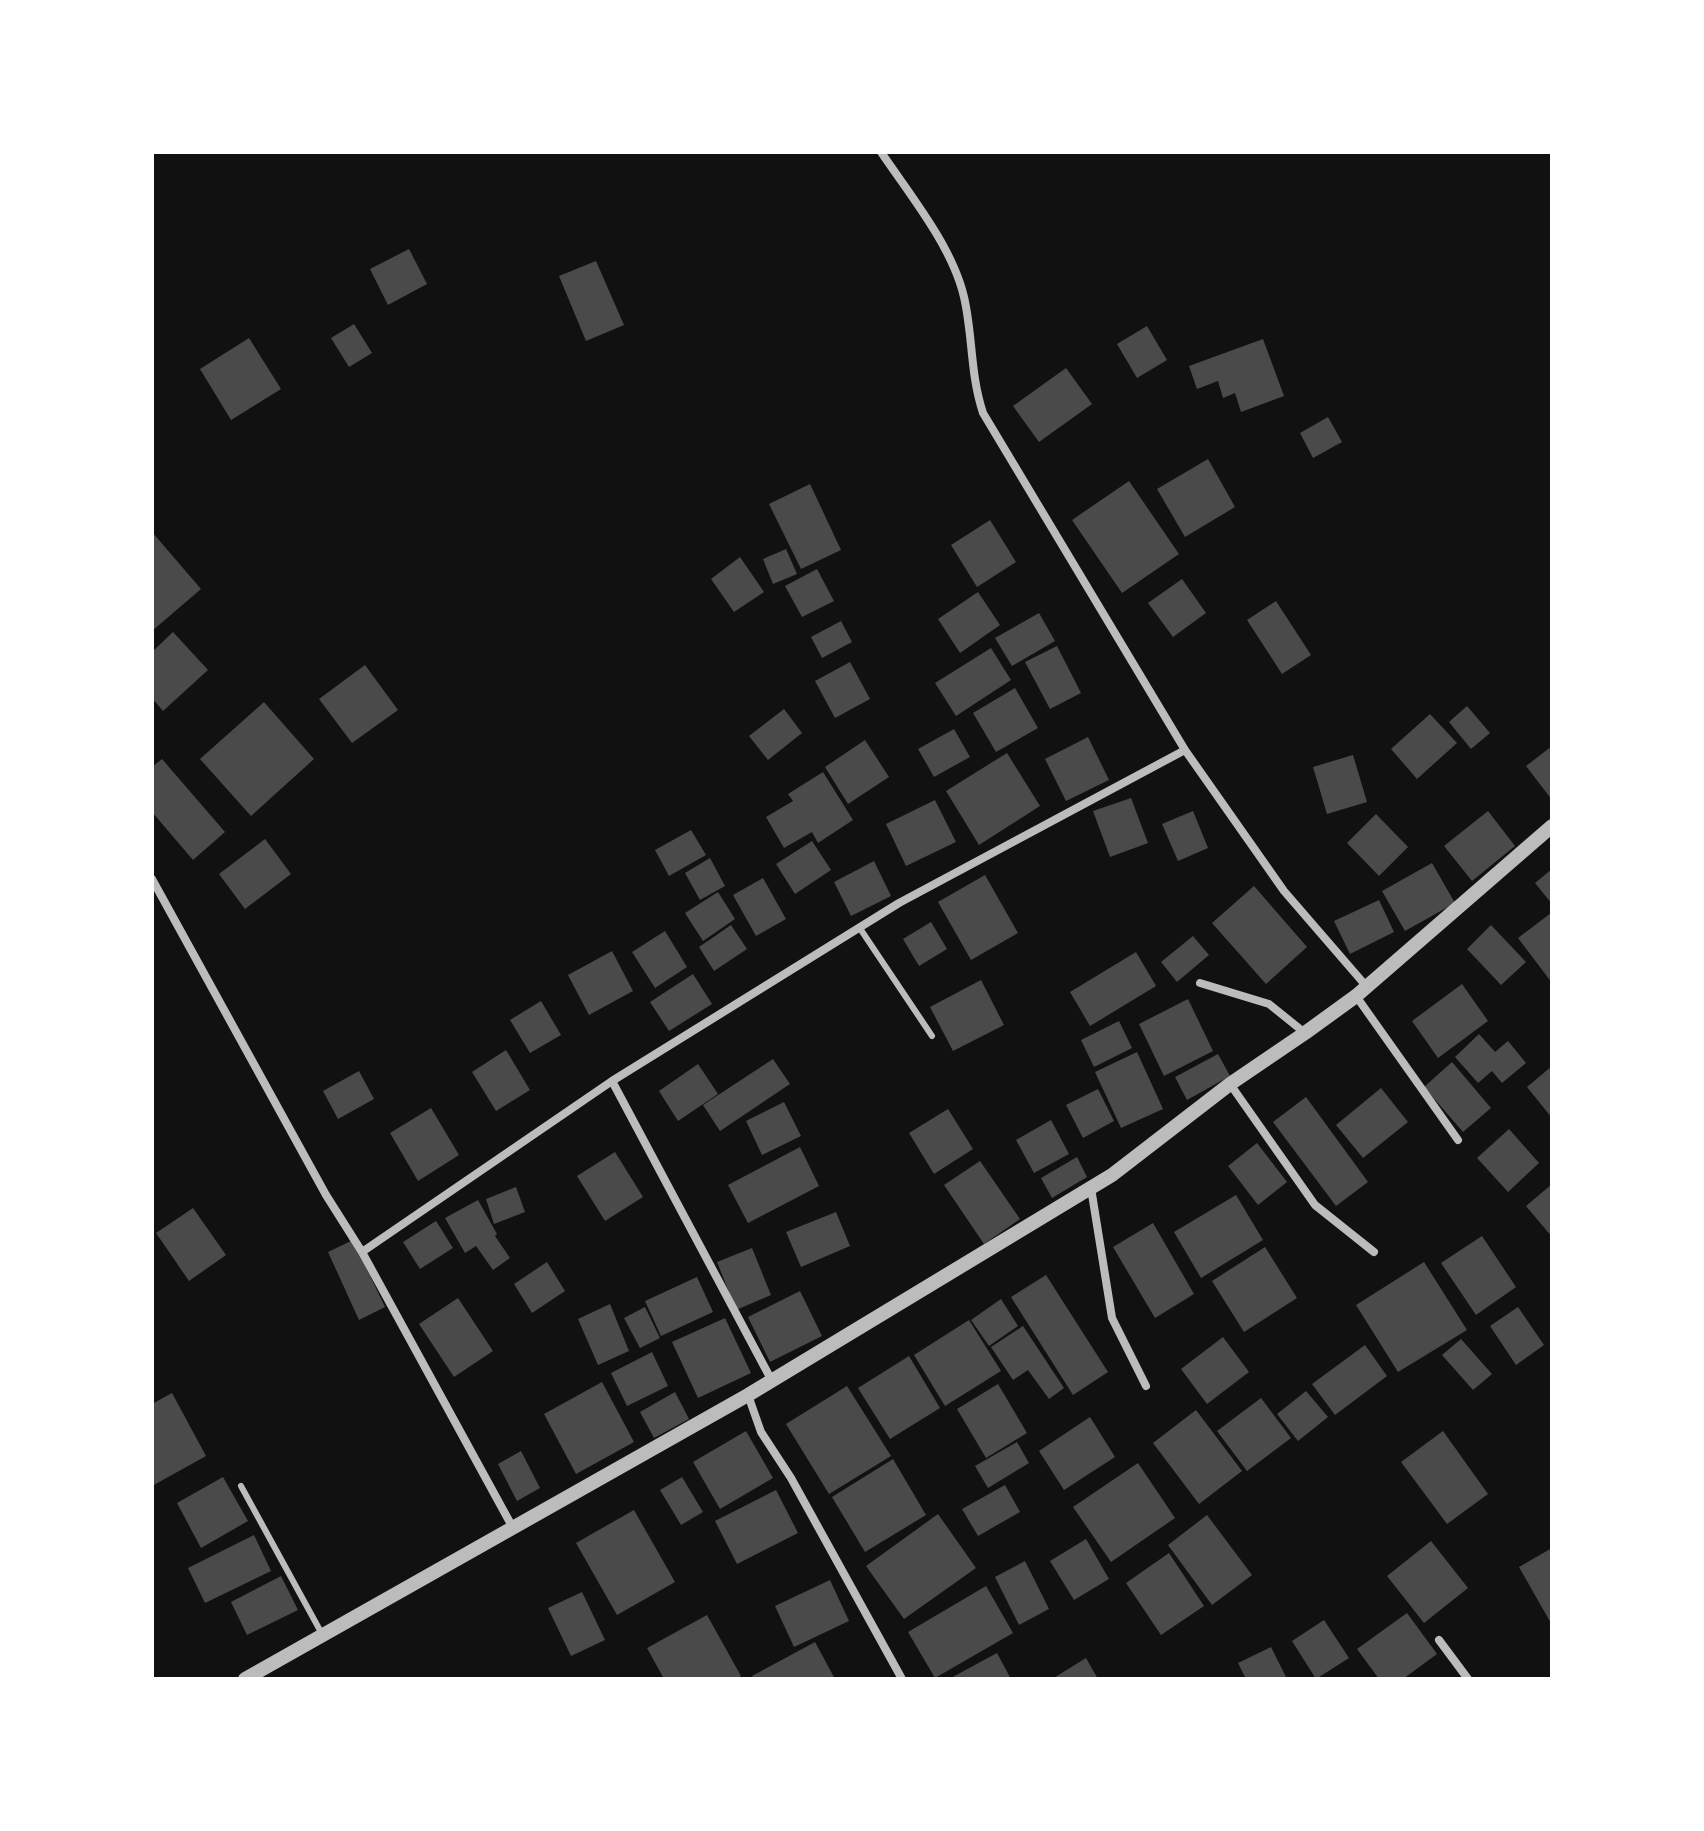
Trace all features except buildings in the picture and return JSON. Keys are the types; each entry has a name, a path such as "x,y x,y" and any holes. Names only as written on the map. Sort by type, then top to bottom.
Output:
{"street":[{"path":"881,152 947,251 958,277 968,317 973,373 983,413 1185,750 1284,891 1361,992 1458,1140"},
{"path":"362,1252 612,1081 859,927 1185,750"},
{"path":"245,1679 748,1395 1112,1175 1230,1084 1361,992 1552,826"},
{"path":"152,879 513,1528"},
{"path":"1200,983 1269,1004 1305,1033"},
{"path":"612,1081 772,1381"},
{"path":"1230,1084 1315,1205 1374,1252"},
{"path":"1091,1188 1112,1318 1146,1386"},
{"path":"748,1395 761,1432 791,1478 902,1679"},
{"path":"1439,1640 1468,1679"}],"lane":[{"path":"859,927 932,1036"},
{"path":"241,1486 323,1635"}]}
